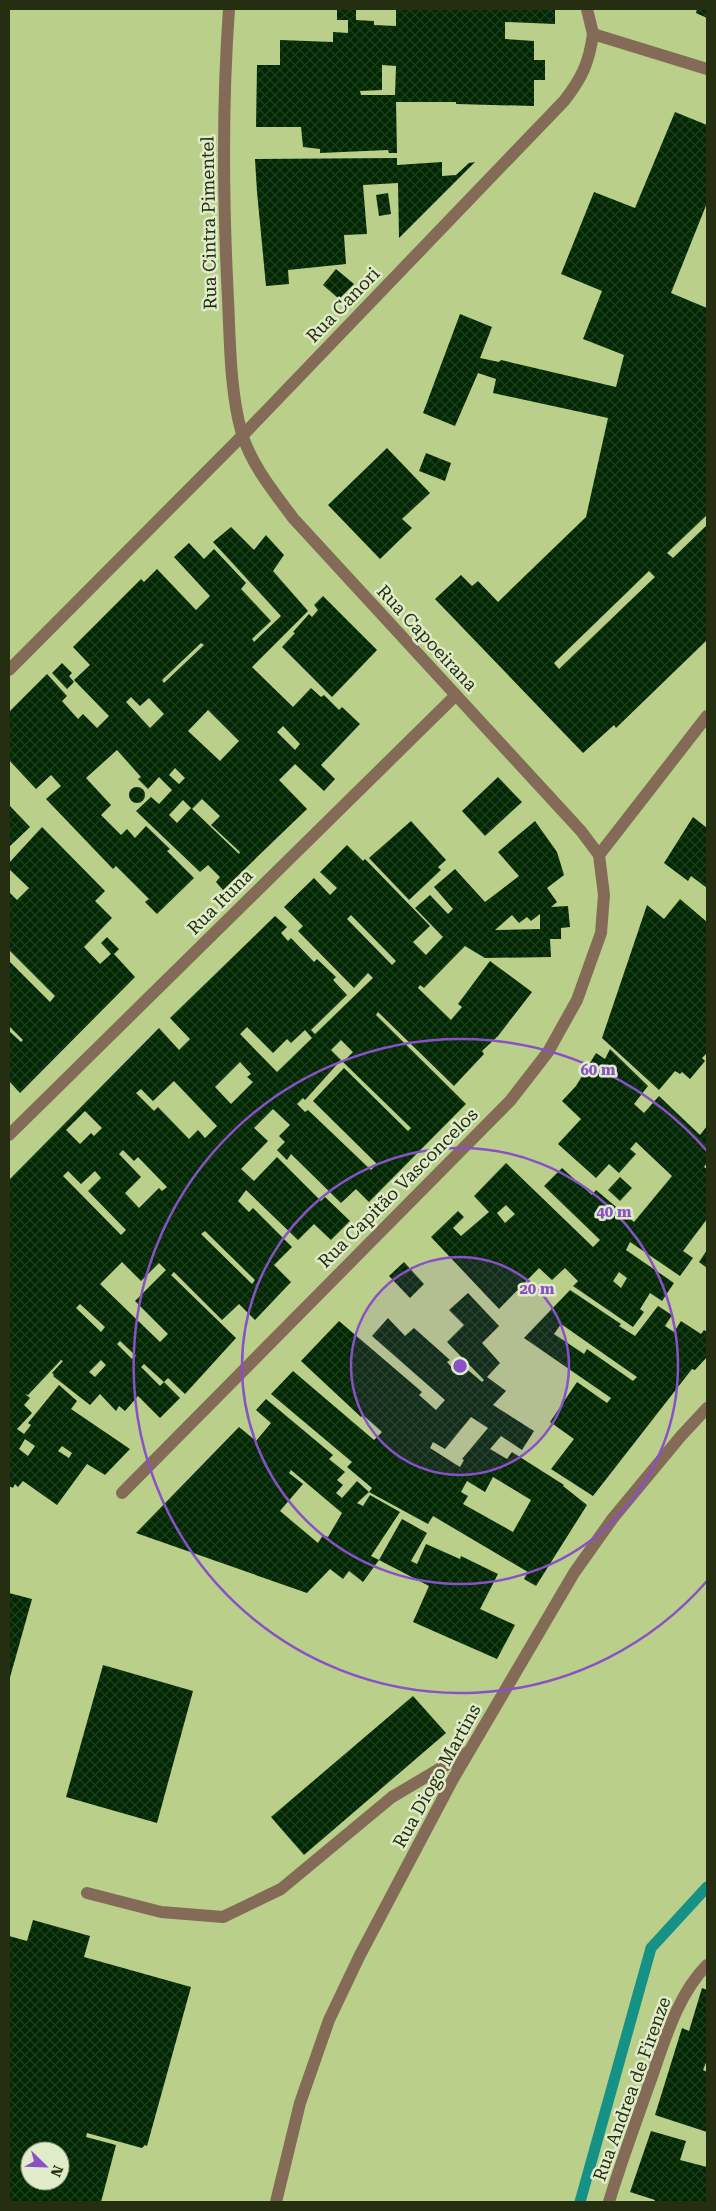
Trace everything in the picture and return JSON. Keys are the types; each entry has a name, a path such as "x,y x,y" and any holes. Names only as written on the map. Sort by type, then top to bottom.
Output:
{"street":[{"name":"Rua Cintra Pimentel","path":"229,9 225,56 224,221 230,348 242,435"},
{"path":"587,9 593,34 707,68"},
{"name":"Rua Canori","path":"9,670 242,435 564,101 582,78 590,54 593,34"},
{"name":"Rua Capoeirana","path":"242,435 266,482 293,518 581,830 599,855"},
{"name":"Rua Ituna","path":"9,1135 456,694"},
{"path":"599,855 707,716"},
{"name":"Rua Capitão Vasconcelos","path":"122,1494 510,1101 548,1052 577,1000 601,933 604,895 599,855"},
{"name":"Rua Diogo Martins","path":"276,2202 300,2103 329,2020 360,1955 470,1751 574,1573 613,1518 681,1436 707,1408"},
{"path":"88,1893 161,1912 223,1917 281,1889 392,1797 470,1751"},
{"name":"Rua Andrea de Firenze","path":"609,2202 622,2158 683,1999 707,1965"}],"building":[{"path":"337,9 356,9 356,20 374,21 374,25 396,26 396,9 555,9 555,24 505,22 505,39 534,41 534,60 545,60 545,80 534,80 534,106 456,104 456,102 396,102 397,153 389,153 388,150 320,153 320,149 303,147 301,127 256,127 257,65 280,65 280,40 333,42 333,32 348,33 348,20 337,20","holes":["382,65 396,66 395,95 361,95 360,91 382,90"]},
{"path":"697,9 707,9 707,18 696,13"},
{"path":"675,112 707,125 707,203 671,293 707,308 707,515 667,553 673,558 707,525 707,640 616,728 614,725 583,753 435,599 461,575 472,586 478,581 498,602 586,517 608,418 493,393 496,379 478,373 455,426 423,413 460,314 492,327 480,358 499,362 501,360 616,387 624,355 583,339 602,291 561,274 594,192 635,208","holes":["649,571 655,577 559,669 554,663"]},
{"path":"397,158 397,165 442,162 442,176 456,175 469,163 475,162 399,238 398,183 363,185 367,234 344,235 346,264 288,270 289,284 266,286 255,159"},
{"path":"388,193 391,214 379,216 376,195"},
{"path":"336,269 354,284 339,299 323,285"},
{"path":"387,448 430,493 402,519 412,528 380,559 328,505"},
{"path":"426,453 451,463 445,481 419,471"},
{"path":"231,527 254,550 266,535 284,555 273,571 308,611 252,667 293,707 311,688 321,697 324,695 339,710 342,707 360,724 321,765 335,779 324,791 295,764 279,780 307,809 223,890 216,882 220,877 208,865 200,872 136,811 151,797 159,804 172,790 159,777 148,789 138,779 141,777 117,750 86,778 111,805 101,815 121,835 127,829 135,838 146,826 170,849 167,851 194,878 157,914 145,902 149,899 116,866 113,869 46,799 61,786 51,775 36,789 9,760 9,712 47,674 67,696 62,701 78,719 83,714 97,728 109,716 74,680 90,665 73,647 141,579 144,582 157,569 196,610 210,596 174,557 189,543 204,559 214,549 246,583 241,589 271,621 252,639 254,642 281,616 213,542","holes":["201,643 204,645 164,683 162,680","131,697 140,706 149,698 164,714 150,728 126,702","208,710 239,741 220,761 188,731","283,726 300,744 295,750 277,732","175,768 185,778 179,784 169,775","202,799 220,816 211,825 240,852 239,854 192,809","183,800 191,808 177,823 169,815"]},
{"path":"323,596 377,650 332,697 282,647 309,614 312,617 318,610 314,605"},
{"path":"62,663 72,673 69,676 74,682 67,689 52,673"},
{"path":"498,777 522,802 485,836 462,811"},
{"path":"137,787 145,795 137,803 129,795"},
{"path":"9,805 30,827 9,847"},
{"path":"693,817 707,828 707,888 691,876 688,881 664,863"},
{"path":"411,821 446,860 438,867 441,870 409,900 369,858"},
{"path":"535,821 557,852 564,875 547,888 557,902 551,907 568,906 570,927 561,928 561,939 550,939 551,957 485,958 465,946 424,988 420,985 418,988 451,1020 462,1007 458,1004 490,961 532,992 498,1036 482,1051 484,1054 454,1086 378,1012 376,1015 466,1104 369,1202 356,1189 341,1203 291,1154 287,1160 277,1150 285,1142 279,1136 290,1125 273,1109 254,1128 268,1141 241,1169 254,1181 277,1157 321,1201 325,1197 350,1221 331,1240 314,1224 298,1240 246,1190 238,1201 249,1212 253,1208 292,1247 274,1265 291,1282 255,1320 239,1304 222,1320 174,1272 171,1275 236,1338 185,1394 168,1378 164,1382 180,1398 160,1418 138,1396 125,1411 119,1406 116,1411 100,1394 90,1405 53,1376 52,1373 63,1361 61,1360 28,1395 25,1394 30,1398 24,1405 32,1413 17,1429 24,1434 31,1425 28,1423 59,1385 77,1401 71,1409 130,1449 105,1475 87,1464 57,1505 23,1481 18,1487 15,1484 13,1488 9,1486 9,1180 159,1028 179,1050 190,1039 170,1018 275,916 287,927 281,933 288,941 291,938 314,962 317,959 336,977 333,980 347,995 311,1030 315,1034 373,978 368,973 354,988 298,931 303,926 284,907 314,878 330,895 337,888 320,872 347,845 363,861 365,859 430,926 413,942 426,955 443,937 415,908 430,895 448,914 453,909 434,887 455,869 485,902 519,876 498,852","holes":["540,914 540,929 495,930 512,915 519,923 527,917 531,921","351,915 396,961 392,965 347,919","247,1027 273,1053 287,1039 291,1043 305,1030 312,1038 277,1072 240,1034","341,1040 353,1052 343,1062 411,1128 408,1131 344,1068 313,1101 377,1164 371,1170 308,1110 305,1112 297,1104 303,1098 305,1100 341,1060 331,1050","240,1062 251,1074 247,1077 253,1082 231,1104 215,1087","174,1081 217,1126 205,1138 198,1130 189,1139 158,1107 154,1111 136,1093 141,1089 153,1101","85,1111 102,1128 94,1136 91,1133 80,1144 66,1130","123,1150 134,1161 138,1157 167,1187 162,1191 159,1188 139,1208 125,1193 141,1177 119,1154","68,1171 81,1184 95,1171 101,1178 88,1191 126,1230 121,1235 63,1176","205,1231 255,1280 252,1284 201,1234","122,1262 141,1281 159,1263 166,1270 135,1301 168,1334 160,1342 100,1284","80,1304 105,1327 101,1332 76,1308","120,1341 136,1356 132,1359 117,1344","101,1360 106,1365 95,1377 89,1372","144,1364 164,1382 160,1386 141,1367","25,1439 35,1446 28,1456 19,1449","62,1446 72,1453 69,1458 58,1451"]},
{"path":"42,827 105,891 95,901 112,918 84,947 100,964 111,954 101,943 107,937 119,949 114,954 135,977 20,1093 9,1081 9,1031 21,1042 23,1040 9,1026 9,961 50,1002 55,996 9,950 9,892 17,900 29,888 9,869 9,863"},
{"path":"680,899 707,922 707,1053 702,1058 705,1061 690,1079 682,1072 680,1074 675,1071 659,1090 602,1038 647,905 664,919"},
{"path":"610,1049 648,1086 634,1104 644,1113 659,1096 700,1135 707,1126 707,1163 704,1167 707,1169 707,1219 683,1251 693,1258 680,1276 630,1242 626,1250 674,1283 662,1301 650,1293 640,1309 644,1312 633,1327 573,1286 578,1281 565,1268 552,1280 539,1268 499,1309 431,1237 458,1211 464,1217 453,1228 461,1236 489,1212 474,1196 506,1163 593,1247 600,1240 544,1186 562,1168 592,1195 596,1190 634,1222 672,1176 636,1142 630,1149 636,1154 619,1173 609,1164 596,1178 558,1144 581,1119 562,1101 576,1086 596,1053 605,1059","holes":["506,1205 515,1214 505,1223 497,1213","619,1272 627,1278 621,1288 613,1281"]},
{"path":"620,1177 632,1188 620,1201 608,1190"},
{"path":"707,1250 707,1268 699,1262"},
{"path":"404,1262 424,1284 410,1298 389,1276"},
{"path":"570,1290 621,1324 619,1326 635,1336 658,1306 672,1315 665,1326 674,1332 681,1321 701,1334 704,1330 707,1332 707,1357 695,1370 692,1369 593,1496 551,1469 574,1439 550,1422 577,1382 607,1403 611,1398 524,1338","holes":["561,1324 637,1377 633,1381 587,1349 584,1354 554,1334"]},
{"path":"468,1293 499,1326 482,1343 500,1363 487,1377 506,1391 493,1405 534,1431 522,1450 501,1436 490,1449 507,1459 512,1452 564,1485 587,1505 536,1586 524,1579 528,1572 433,1516 428,1524 369,1492 372,1488 347,1467 352,1462 271,1394 293,1371 374,1440 382,1432 363,1415 361,1417 301,1361 339,1321 422,1392 419,1395 436,1410 445,1400 372,1336 388,1318 405,1336 414,1328 450,1360 447,1362 456,1372 462,1365 482,1382 484,1380 447,1342 464,1325 449,1310","holes":["471,1417 488,1428 462,1459 464,1460 460,1467 430,1448 433,1442 445,1449","493,1477 531,1500 513,1532 463,1504 468,1496 461,1492 467,1481 485,1492"]},
{"path":"266,1399 333,1455 329,1459 345,1472 337,1480 343,1485 336,1493 342,1498 357,1481 369,1492 357,1503 363,1506 370,1495 400,1512 371,1556 379,1560 363,1582 349,1571 343,1579 330,1569 307,1593 136,1533 239,1427 256,1441 271,1423 256,1410","holes":["291,1470 342,1513 328,1537 323,1535 318,1543 280,1511 303,1484 289,1473"]},
{"path":"402,1519 427,1533 411,1561 417,1564 426,1544 460,1559 461,1556 498,1574 480,1609 515,1625 497,1659 413,1622 429,1586 379,1560"},
{"path":"9,1593 32,1599 9,1681"},
{"path":"103,1665 193,1691 157,1823 66,1797"},
{"path":"413,1696 446,1733 304,1855 271,1817"},
{"path":"33,1920 90,1936 84,1957 191,1987 147,2146 145,2145 142,2148 87,2133 86,2137 116,2145 101,2202 9,2202 9,1936 27,1941"},
{"path":"702,1988 707,1990 707,2060 703,2070 707,2072 707,2132 655,2115 682,2028 689,2031"},
{"path":"651,2131 686,2141 680,2160 707,2167 707,2202 654,2202 655,2200 630,2192"}],"waterway":[{"path":"580,2202 651,1948 707,1887"}]}
